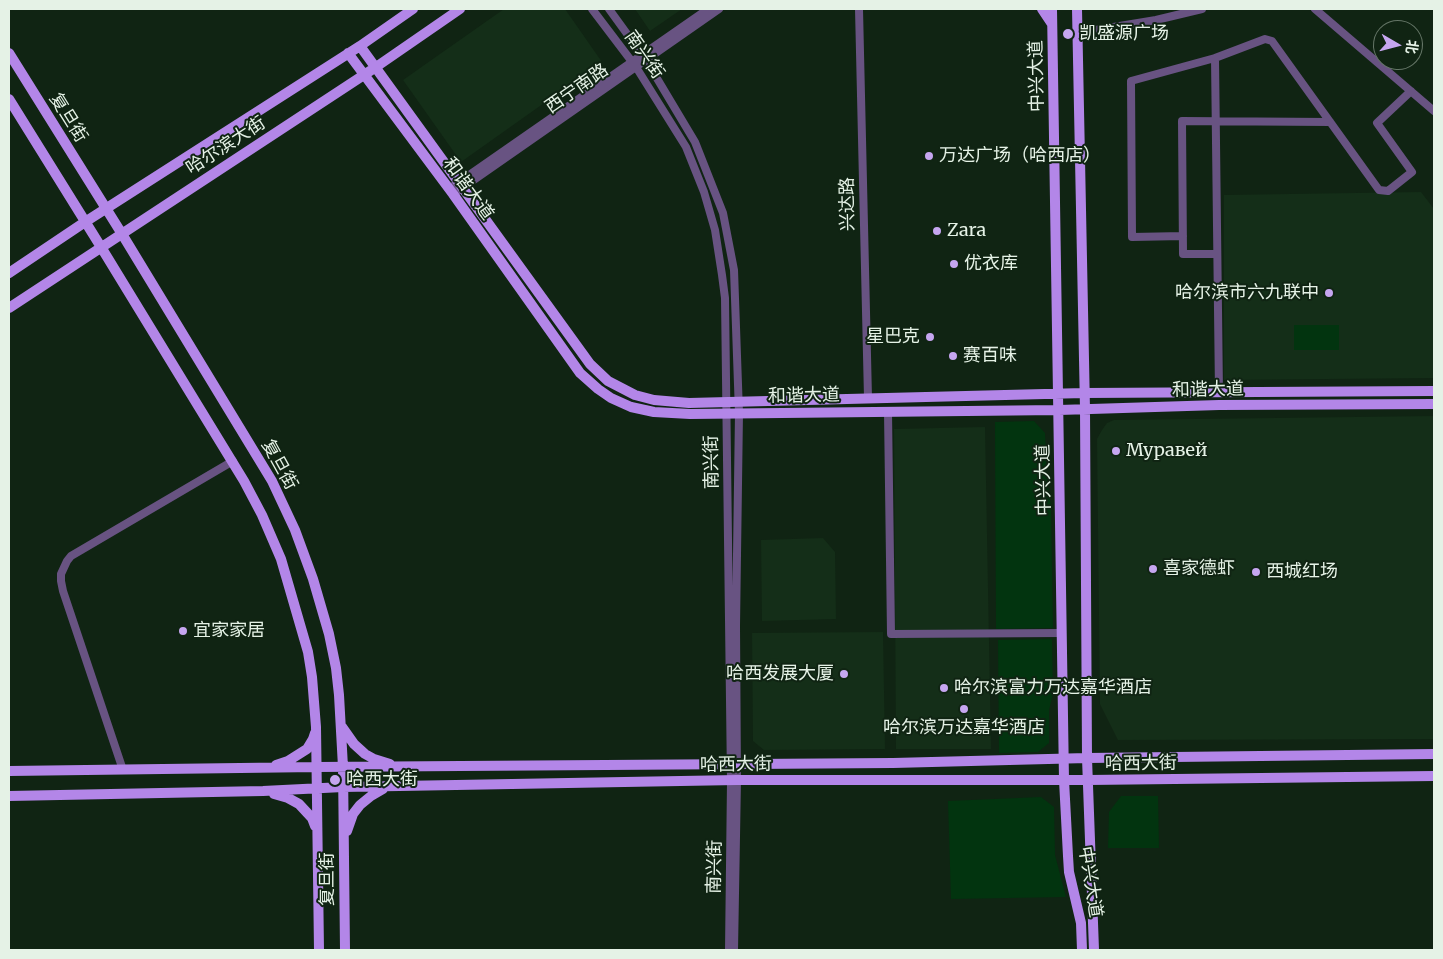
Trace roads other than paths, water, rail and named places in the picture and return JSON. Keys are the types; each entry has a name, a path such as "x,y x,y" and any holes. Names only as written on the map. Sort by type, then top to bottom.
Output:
{"main road":[{"name":"哈尔滨大街","path":"9,273 85,222 360,46 413,9"},
{"name":"哈尔滨大街","path":"9,308 364,75 460,9"},
{"path":"1042,9 1052,24"},
{"name":"中兴大道","path":"1052,9 1064,780 1069,872 1081,922 1082,950"},
{"name":"中兴大道","path":"1077,9 1085,409 1087,758 1094,950"},
{"name":"和谐大道","path":"360,46 590,364 608,381 635,395 672,402 725,402 1084,393 1434,391"},
{"name":"复旦街","path":"9,53 122,234 272,481 295,530 329,634 340,695 343,767 345,950"},
{"name":"和谐大道","path":"348,53 451,192 580,373 598,389 621,402 643,410 690,414 726,414 1059,410 1219,405 1434,404"},
{"name":"复旦街","path":"9,99 233,462 262,515 281,560 308,652 312,677 316,727 319,950"},
{"path":"341,725 354,744 365,754 374,759 404,767"},
{"path":"265,768 288,761 306,749 313,739 316,727"},
{"name":"哈西大街","path":"9,771 894,763 1087,758 1434,754"},
{"name":"哈西大街","path":"9,796 734,780 1088,780 1434,776"},
{"path":"344,842 353,814 370,796 386,787"},
{"path":"263,791 288,798 298,804 312,818 317,835"}],"street":[{"name":"南兴街","path":"592,9 634,64 686,147 704,192 715,230 722,274 725,298 725,402 734,780 734,950"},
{"name":"南兴街","path":"609,9 644,58 695,142 723,213 734,270 739,413 733,764"},
{"name":"西宁南路","path":"644,58 708,9"},
{"name":"西宁南路","path":"451,192 634,64 719,9"},
{"name":"兴达路","path":"859,9 868,398"},
{"path":"1078,33 1156,20 1202,9"},
{"path":"1315,9 1434,112"},
{"path":"1183,236 1132,237 1132,80 1215,58 1265,39 1272,41 1380,190 1388,191 1412,172 1378,123 1411,91"},
{"path":"1215,58 1219,392"},
{"path":"1217,254 1183,254 1182,122 1330,122"},
{"path":"888,412 891,634 1062,633"},
{"path":"123,770 63,591 60,581 61,574 71,556 233,462"},
{"name":"南兴街","path":"729,950 734,780"}],"place":[{"name":"凯盛源广场","path":"1068,34"},
{"name":"万达广场（哈西店）","path":"929,156"},
{"name":"Zara","path":"937,231"},
{"name":"优衣库","path":"954,264"},
{"name":"哈尔滨市六九联中","path":"1329,293"},
{"name":"星巴克","path":"930,337"},
{"name":"赛百味","path":"953,356"},
{"name":"Муравей","path":"1116,451"},
{"name":"喜家德虾","path":"1153,569"},
{"name":"西城红场","path":"1256,572"},
{"name":"宜家家居","path":"183,631"},
{"name":"哈西发展大厦","path":"844,674"},
{"name":"哈尔滨富力万达嘉华酒店","path":"944,688"},
{"name":"哈尔滨万达嘉华酒店","path":"964,709"},
{"name":"哈西大街","path":"335,780"}]}
